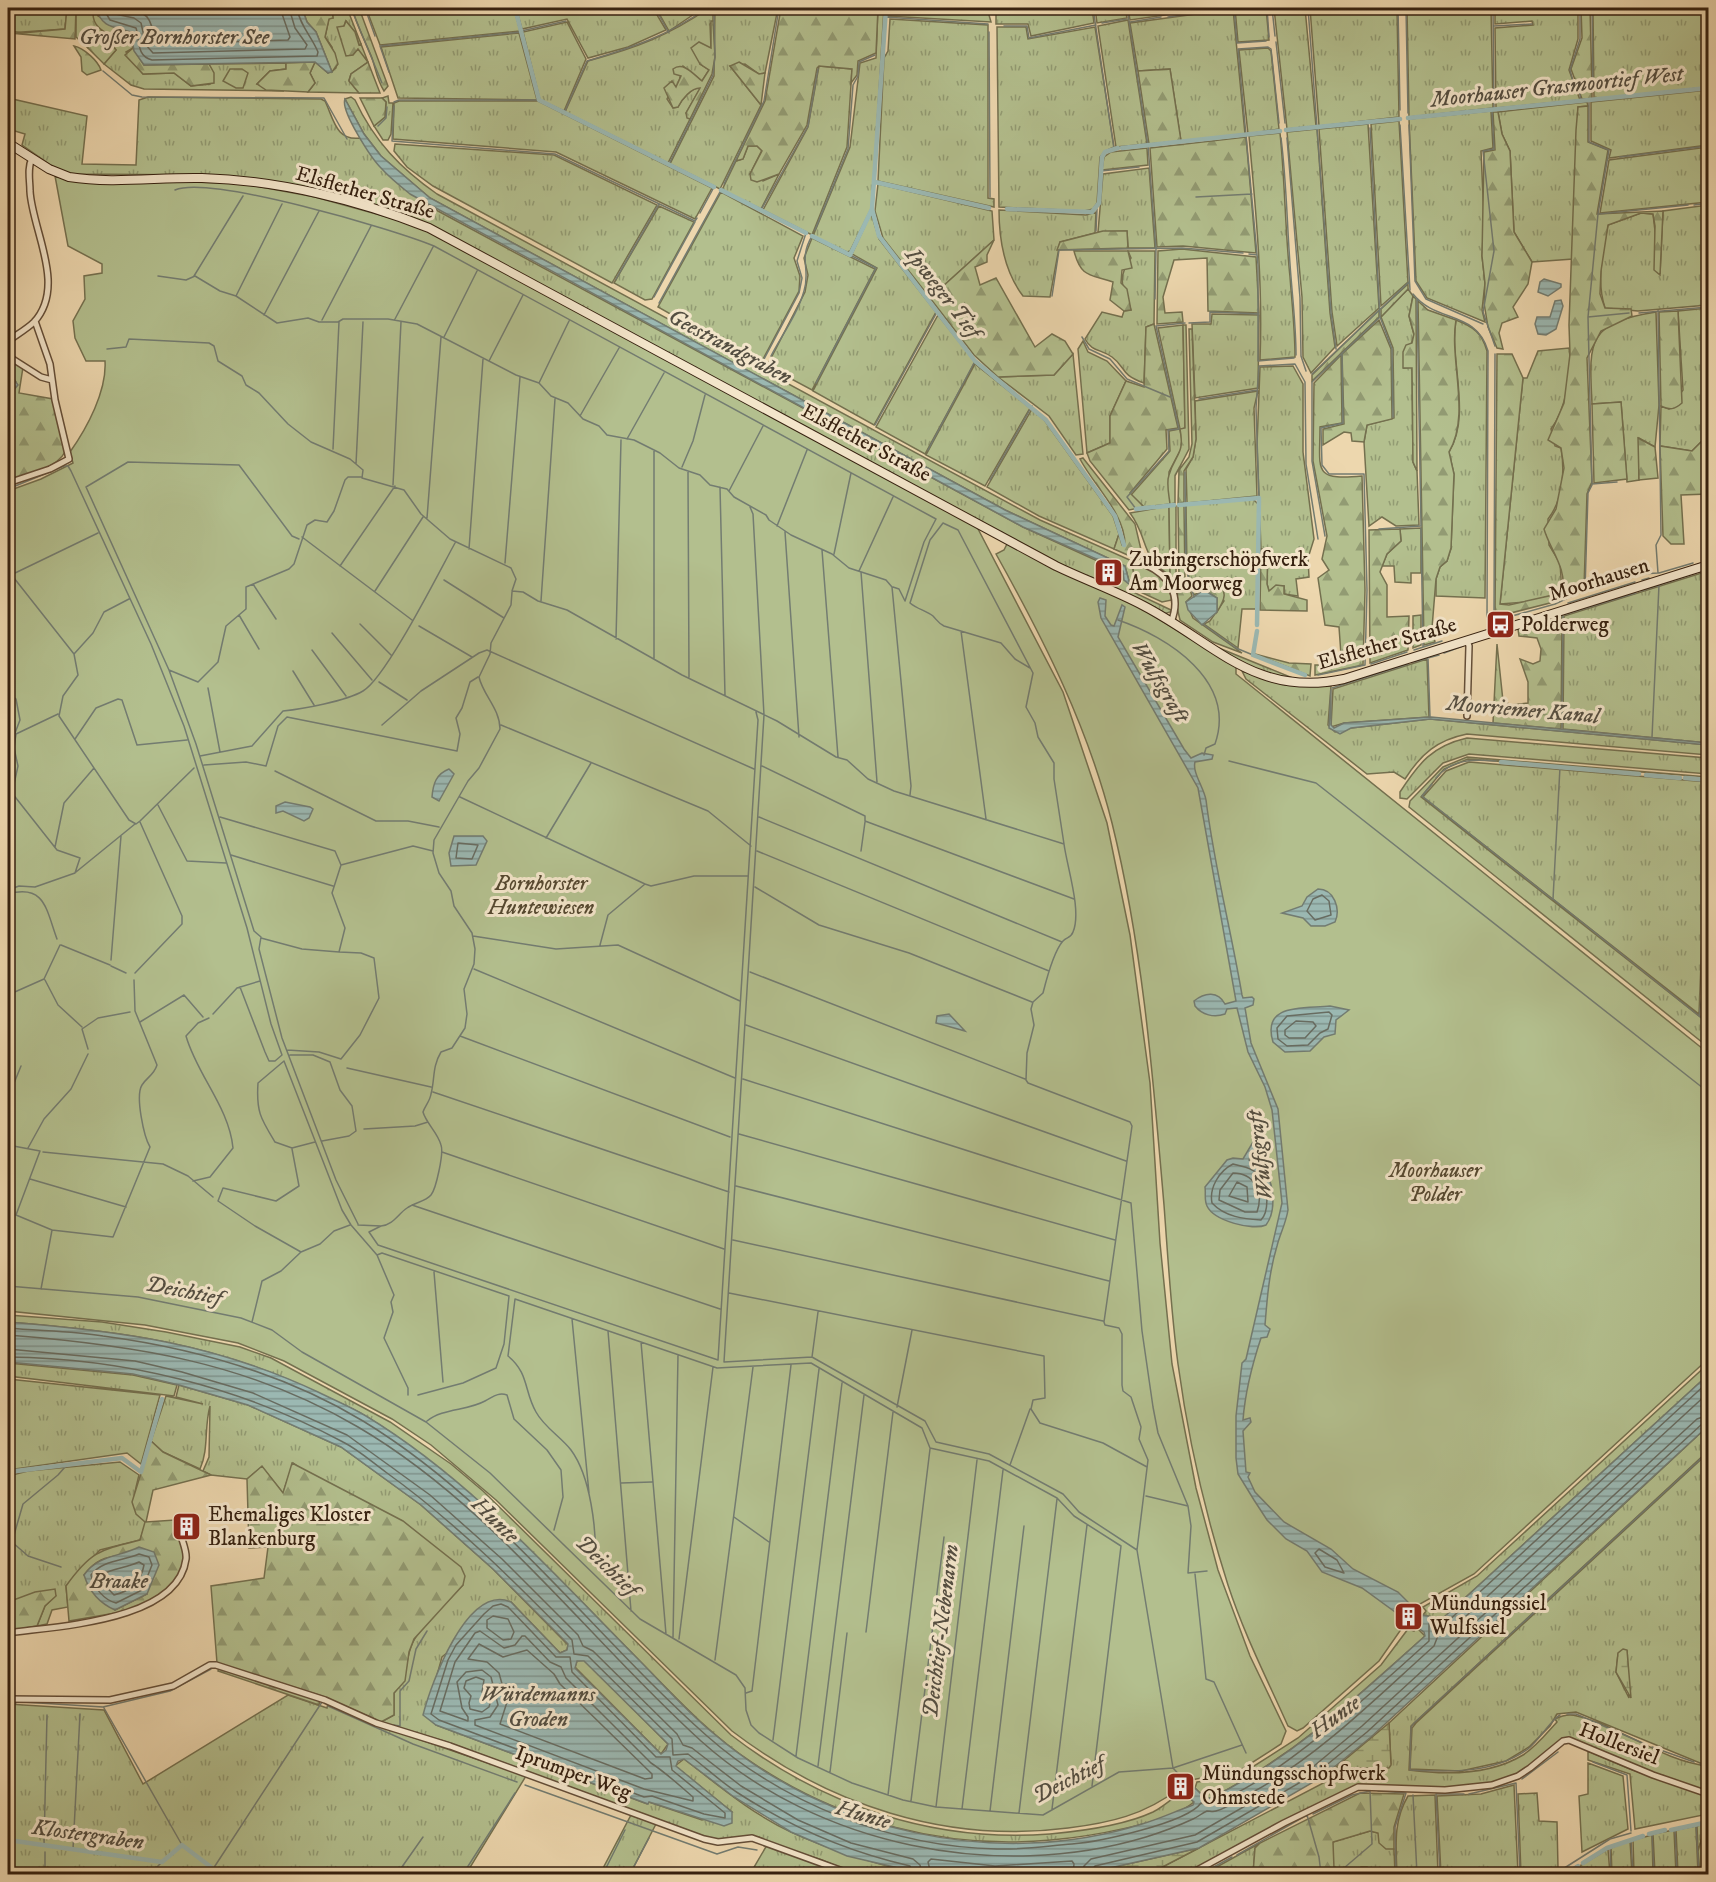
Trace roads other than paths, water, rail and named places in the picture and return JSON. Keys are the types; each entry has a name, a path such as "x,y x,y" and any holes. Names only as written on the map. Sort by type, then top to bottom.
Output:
{"main road":[{"name":"Elsflether Straße","path":"8,143 57,173 74,178 212,179 282,188 340,200 429,228 1056,566 1144,606 1238,669 1273,680 1298,684 1325,682 1501,629"},
{"name":"Moorhausen","path":"1501,629 1708,565"}],"street":[{"path":"8,341 35,321 45,296 47,273 31,203 29,171 32,158"},
{"path":"8,483 31,476 69,459 48,356 35,321"},
{"path":"8,356 41,377 52,380"},
{"path":"1146,565 1158,570 1168,579 1172,588 1175,596 1171,622"},
{"path":"1467,640 1469,656 1467,716"},
{"path":"8,1633 132,1612 159,1598 178,1581 187,1558 181,1536"},
{"name":"Iprumper Weg","path":"8,1699 110,1700 172,1686 210,1665 216,1665 325,1700 376,1723 450,1746 704,1839 718,1842 752,1838 851,1875"},
{"name":"Hollersiel","path":"1190,1875 1284,1823 1358,1787 1445,1790 1492,1785 1518,1776 1563,1741 1569,1740 1653,1775 1708,1794"}],"water":[{"name":"Großer Bornhorster See","path":"97,8 302,8 307,22 316,32 332,72 328,73 315,62 144,65 134,51 131,32 105,23"},
{"path":"345,99 364,134 381,156 430,198 1005,510 1125,566 1130,585 1124,580 1123,571 1117,569 1114,576 1110,574 1114,568 1110,565 1023,527 410,194 370,155 347,113"},
{"path":"1544,279 1561,284 1561,287 1548,296 1538,292 1540,282"},
{"path":"1561,300 1563,306 1556,329 1546,335 1538,334 1535,324 1537,317 1550,317 1555,301"},
{"path":"8,371 18,385 8,397"},
{"path":"1204,590 1217,598 1217,612 1202,625 1188,610 1186,602"},
{"path":"1100,598 1106,600 1105,616 1111,625 1114,626 1122,605 1125,607 1118,637 1184,749 1191,758 1202,753 1213,755 1212,759 1195,762 1195,770 1205,795 1213,849 1242,995 1243,998 1252,997 1254,999 1253,1005 1245,1008 1251,1043 1278,1109 1288,1210 1270,1276 1265,1325 1270,1329 1267,1337 1261,1338 1246,1400 1243,1420 1250,1418 1251,1422 1243,1431 1246,1472 1250,1473 1248,1477 1255,1492 1284,1522 1331,1549 1353,1569 1398,1592 1411,1605 1402,1617 1362,1588 1322,1572 1307,1551 1286,1539 1267,1520 1238,1474 1236,1416 1242,1363 1246,1359 1282,1203 1272,1110 1265,1087 1248,1052 1237,1008 1227,1009 1225,1014 1213,1016 1201,1012 1195,1006 1194,1001 1211,994 1219,997 1225,1004 1236,1001 1198,788 1101,618 1098,602"},
{"path":"1331,689 1331,725 1334,728 1344,723 1431,717 1708,743 1708,745 1430,719 1351,728 1340,734 1329,728"},
{"path":"449,769 454,774 439,801 432,797 434,784 441,774"},
{"path":"285,802 313,809 309,818 304,821 283,811 276,813 276,806"},
{"path":"454,836 483,836 487,841 476,865 451,866 449,853"},
{"path":"1318,889 1328,892 1335,901 1337,917 1335,922 1325,926 1311,926 1303,918 1282,913 1302,906 1307,897"},
{"path":"1330,1006 1349,1010 1336,1020 1335,1034 1324,1037 1310,1051 1285,1052 1273,1042 1271,1029 1273,1020 1279,1014 1298,1008"},
{"path":"949,1014 965,1031 936,1023 937,1016"},
{"path":"1253,1142 1257,1146 1256,1151 1251,1153 1249,1160 1262,1169 1268,1177 1273,1198 1269,1219 1266,1225 1260,1227 1243,1226 1217,1216 1207,1206 1205,1199 1205,1187 1227,1160 1243,1159"},
{"path":"8,1322 89,1330 166,1342 241,1362 318,1392 366,1416 404,1441 475,1497 540,1559 693,1715 758,1767 808,1795 861,1817 916,1833 972,1842 1030,1843 1086,1837 1142,1824 1193,1805 1194,1802 1186,1795 1195,1788 1205,1798 1211,1798 1241,1782 1297,1745 1375,1681 1425,1636 1424,1632 1416,1627 1418,1619 1423,1615 1442,1619 1708,1375 1708,1426 1371,1737 1322,1777 1199,1848 1083,1874 924,1874 847,1856 791,1832 734,1797 684,1759 678,1761 676,1766 732,1812 732,1823 724,1826 649,1802 648,1804 436,1725 423,1715 427,1700 454,1640 466,1621 480,1607 495,1600 511,1602 560,1653 567,1650 568,1644 493,1569 421,1505 341,1447 248,1405 133,1374 8,1362","holes":["577,1661 584,1661 668,1744 666,1750 661,1754 575,1668"]},
{"name":"Braake","path":"139,1547 154,1552 159,1565 147,1594 115,1610 95,1596 84,1575 102,1560"}],"waterway":[{"path":"351,8 382,83"},
{"path":"365,8 375,36"},
{"path":"515,8 539,100 714,187"},
{"path":"655,8 669,33"},
{"path":"564,113 587,61 650,40 707,8"},
{"path":"724,184 764,101 779,8"},
{"name":"Ipweger Tief","path":"886,8 872,209 879,236 975,361 1046,420 1115,516 1124,545"},
{"path":"1093,8 1114,149"},
{"path":"1127,8 1148,145 1156,249 1155,299"},
{"path":"1168,17 1232,8"},
{"path":"1234,8 1237,43 1266,41"},
{"path":"1267,8 1269,37"},
{"path":"1272,8 1275,36"},
{"path":"1308,8 1331,313 1336,349"},
{"path":"1398,8 1400,110"},
{"path":"1406,8 1408,113"},
{"path":"1493,8 1494,110"},
{"path":"1580,8 1580,39 1570,70 1573,81 1579,89 1581,101"},
{"path":"1592,8 1593,89"},
{"path":"1592,11 1705,8"},
{"path":"669,164 713,75 714,14"},
{"path":"885,17 988,24"},
{"path":"1130,22 1161,17"},
{"path":"1102,23 1127,19"},
{"path":"521,31 566,21"},
{"path":"1494,26 1532,24"},
{"path":"1004,26 1027,26 1029,38 1096,25"},
{"path":"389,72 380,46 521,32"},
{"path":"989,32 990,197"},
{"path":"1276,42 1285,123"},
{"path":"1279,123 1271,49 1268,47 1238,49 1258,265 1258,361 1294,358"},
{"path":"815,230 848,149 853,85 858,76 859,62 875,55"},
{"path":"761,210 808,126 818,69"},
{"path":"103,71 132,95 142,97 324,98 347,139"},
{"name":"Moorhauser Grasmoortief West","path":"1408,118 1708,88"},
{"path":"394,102 399,100 539,100"},
{"path":"1589,100 1589,142 1609,150 1598,214 1588,317 1592,484 1617,482"},
{"path":"394,106 392,141 555,154 695,221 697,218"},
{"path":"378,126 386,118 387,107"},
{"path":"1492,110 1494,149 1483,151 1494,251 1483,312 1495,346"},
{"name":"Moorhauser Grasmoortief West","path":"1286,130 1400,119"},
{"path":"1400,125 1410,290"},
{"path":"1409,125 1415,281 1426,299 1483,324"},
{"path":"1370,128 1380,317 1392,349 1393,417"},
{"name":"Moorhauser Grasmoortief West","path":"1122,148 1280,131"},
{"path":"1281,138 1296,355"},
{"path":"1287,138 1300,298 1301,356 1306,371"},
{"path":"1620,157 1708,146"},
{"name":"Moorhauser Grasmoortief West","path":"1007,209 1092,212 1099,203 1102,157 1105,152 1118,148"},
{"path":"1101,171 1139,167"},
{"name":"Moorhauser Grasmoortief West","path":"875,182 989,208"},
{"path":"175,190 194,187 262,197 343,217 434,246 936,519 924,542 905,601 899,589 893,587"},
{"path":"700,213 714,187"},
{"path":"659,303 721,190"},
{"path":"721,190 806,233"},
{"path":"1196,197 1252,194"},
{"path":"194,276 243,196"},
{"path":"1694,205 1708,203"},
{"path":"236,296 282,204"},
{"path":"616,279 659,204"},
{"path":"1599,214 1688,205"},
{"path":"812,236 850,255 872,209"},
{"path":"1096,231 1097,209"},
{"path":"264,315 319,211"},
{"path":"654,297 695,222"},
{"path":"322,320 371,226"},
{"name":"Geestrandgraben","path":"762,363 799,293 802,278 797,261 806,233"},
{"name":"Geestrandgraben","path":"771,356 801,299 806,283 806,252 812,236"},
{"path":"395,319 433,247"},
{"path":"1052,296 1059,250 1182,248 1243,253"},
{"path":"1249,254 1257,255"},
{"path":"816,383 876,268 850,255"},
{"path":"444,337 477,271"},
{"path":"158,276 186,280 195,276 220,291 236,296 277,323 308,318 319,322 338,322 343,319 388,319 417,324 516,375 539,383 551,396 568,403 583,419 599,426 607,435 634,440 660,453 679,468 700,475 710,485 727,489 734,497 766,515 769,520 791,535 832,554 849,568 886,580 892,587 910,795"},
{"path":"1312,374 1409,282"},
{"path":"1413,294 1422,303 1474,329 1482,338 1488,351 1487,617"},
{"path":"489,361 523,295"},
{"path":"1379,529 1421,526 1417,299"},
{"path":"1639,313 1708,307"},
{"path":"1641,574 1658,573 1656,545 1661,535 1658,311"},
{"path":"875,425 937,312"},
{"path":"1189,323 1210,322 1210,312 1259,314"},
{"path":"1588,317 1629,313"},
{"path":"1325,536 1312,461 1312,382 1379,318"},
{"path":"539,383 569,321"},
{"path":"333,449 339,322"},
{"path":"356,464 363,322"},
{"path":"393,485 401,322"},
{"path":"1136,509 1127,497 1169,451 1168,430 1179,429 1156,326 1185,323"},
{"path":"427,518 441,337"},
{"path":"1082,337 1089,349 1110,359 1127,379 1170,397"},
{"path":"107,349 126,347 129,339 209,343 214,346 218,361 242,376 246,385 259,393 288,424 311,442 350,459 363,470 362,478 404,490 421,514 450,539 511,568 516,579 512,591 523,592 538,601 567,610 682,675 777,721 836,757 847,760 868,779 894,791 1064,844 1075,901 1075,923 1072,934 1063,941 1056,952 1043,993 1033,1002 1031,1009 1034,1025 1027,1053 1026,1080 1028,1083 1130,1122 1132,1126 1104,1322 1105,1325 1119,1328 1122,1334 1123,1391 1131,1397 1141,1427 1139,1439 1148,1460 1137,1550 1173,1768 1184,1780"},
{"path":"580,416 619,348"},
{"path":"1318,675 1365,665 1367,590 1364,474 1329,474 1322,465 1321,428 1343,423 1342,353"},
{"path":"1494,617 1495,354"},
{"path":"469,549 483,359"},
{"path":"928,450 975,361"},
{"path":"1259,498 1256,408 1259,366 1295,364 1305,382 1306,464 1318,539"},
{"path":"627,439 664,373"},
{"path":"505,563 520,377"},
{"path":"1199,399 1257,390"},
{"path":"682,467 693,441 705,395"},
{"path":"541,601 555,399"},
{"path":"990,480 1032,406"},
{"path":"729,491 763,426"},
{"path":"616,639 621,440"},
{"path":"777,526 807,450"},
{"path":"654,451 654,659"},
{"path":"169,670 86,487 128,462 239,465 292,536 299,539"},
{"path":"8,489 64,466 68,466 71,471 151,644 184,726 247,928 271,1024 282,1055 275,1061 269,1061 240,987"},
{"path":"688,472 689,677"},
{"path":"1185,472 1186,569 1194,597"},
{"path":"834,554 851,473"},
{"path":"358,1224 336,1180 282,1038 259,949 261,937 254,931 196,744 169,670 198,682 218,662 226,626 246,609 246,587 289,569 294,564 307,525 315,520 327,522 334,511 345,480 348,477 361,477"},
{"path":"1505,618 1555,604 1585,590 1588,493 1592,485"},
{"path":"340,566 395,486"},
{"path":"720,487 725,695"},
{"path":"859,571 893,497"},
{"path":"1179,505 1259,498 1257,625"},
{"path":"1157,507 1174,505"},
{"path":"750,507 753,514 764,715 724,1362 812,1357 925,1421 936,1442 989,1454 1063,1494 1079,1512 1137,1550"},
{"path":"1136,509 1154,507"},
{"path":"375,591 423,517"},
{"path":"1030,668 1015,659 1001,643 944,626 931,614 910,603 930,540 943,523 958,530 1033,673 1026,707 1035,723 1038,737 1054,763 1054,779 1064,844"},
{"path":"1421,528 1423,647"},
{"path":"785,532 799,737"},
{"path":"13,574 98,533"},
{"path":"302,537 412,620"},
{"path":"200,756 252,746 283,711 335,701 363,691 373,682 398,646 455,543"},
{"path":"822,550 838,757"},
{"path":"1702,560 1708,558"},
{"path":"8,561 13,574"},
{"path":"1659,573 1693,563"},
{"path":"1699,572 1708,569"},
{"path":"861,572 877,782"},
{"path":"1652,737 1659,585 1696,573"},
{"path":"8,578 14,578 74,654 78,675 63,696 59,716 129,820 136,824 140,821 194,768"},
{"path":"1642,580 1649,578"},
{"path":"444,580 504,618"},
{"path":"1568,603 1635,582"},
{"path":"253,584 276,619"},
{"path":"1641,591 1659,585"},
{"path":"381,1226 392,1221 410,1206 429,1197 439,1171 441,1145 423,1112 430,1097 438,1057 441,1052 452,1048 465,1028 467,1014 464,989 474,964 475,949 472,933 454,906 451,891 439,873 433,853 434,840 468,781 479,768 500,729 497,715 479,677 490,654 491,643 511,605 512,592"},
{"path":"1513,630 1636,593"},
{"path":"74,654 93,633 104,612 129,599"},
{"path":"239,615 259,649"},
{"name":"Moorriemer Kanal","path":"1562,728 1563,616"},
{"name":"Wulfsgraft","path":"1118,620 1157,638 1176,650 1194,665 1207,682 1216,700 1219,721 1215,744 1206,748 1204,755"},
{"path":"360,624 391,655"},
{"path":"1203,624 1236,648 1253,655"},
{"path":"419,626 472,657"},
{"path":"961,631 986,819"},
{"path":"1257,631 1253,655 1305,675"},
{"path":"332,633 372,680"},
{"path":"1414,650 1442,641"},
{"path":"1444,653 1463,646"},
{"path":"312,650 346,696"},
{"path":"382,725 421,691 487,650 754,769"},
{"path":"1371,664 1407,652"},
{"path":"1413,662 1439,655"},
{"path":"1428,658 1430,717"},
{"path":"1332,688 1408,664"},
{"path":"293,671 314,705"},
{"path":"204,765 246,762 266,766 278,726 287,717 457,751 460,734 456,718 462,708 470,682 478,677"},
{"path":"379,682 407,700"},
{"path":"208,688 220,752"},
{"path":"8,692 16,699 20,720 15,733"},
{"path":"75,739 96,708 118,699 122,700 137,745 187,740"},
{"path":"358,1225 381,1226 369,1232 378,1245 718,1360 758,720 756,712"},
{"path":"8,890 19,886 35,887 75,873 80,858 57,850 12,793 18,766 14,748 16,734 58,714"},
{"path":"501,725 708,811 751,846"},
{"path":"1229,761 1316,783 1708,1092"},
{"path":"1436,778 1449,767 1463,762 1496,761"},
{"path":"1501,762 1639,774"},
{"path":"546,838 591,763"},
{"path":"762,766 865,816 865,821 1074,899"},
{"path":"1560,767 1553,899 1699,1016"},
{"path":"55,847 64,803 94,768"},
{"path":"275,771 376,821 408,821 439,827"},
{"path":"1646,775 1680,778"},
{"path":"1685,778 1708,780"},
{"path":"1432,784 1422,796 1552,899"},
{"path":"460,797 645,884"},
{"path":"158,805 187,861 226,863"},
{"path":"1708,816 1703,989 1699,1016 1708,1023"},
{"path":"220,817 335,851 341,865 413,846 433,851"},
{"path":"759,817 1062,942"},
{"path":"135,973 182,924 182,916 140,822"},
{"path":"861,851 865,822"},
{"path":"76,872 135,824"},
{"path":"111,960 121,836"},
{"path":"757,851 1049,971"},
{"path":"231,855 333,886"},
{"path":"287,1050 319,1052 341,1059 360,1035 379,998 374,958 361,953 339,952 345,928 332,893 341,865"},
{"path":"600,945 608,915 645,884 651,886 694,876 748,876"},
{"path":"755,887 819,925 909,953 1032,1002"},
{"path":"8,894 20,892 37,896 46,909 57,939"},
{"path":"473,936 556,949 618,945 740,1001"},
{"path":"261,938 302,949 339,952"},
{"path":"8,995 44,979 60,945"},
{"path":"61,945 110,965"},
{"path":"111,966 126,973"},
{"path":"474,969 735,1078"},
{"path":"750,972 1025,1079"},
{"path":"45,980 58,1005 82,1027"},
{"path":"52,1230 113,1237 150,1147 145,1135 139,1098 142,1085 157,1065 135,1011 134,980"},
{"path":"213,1014 237,988 260,981"},
{"path":"140,1022 184,995 203,1017"},
{"path":"88,1049 82,1029 98,1018 130,1012"},
{"path":"193,1181 210,1177 233,1148 226,1119 197,1064 186,1036 198,1023 209,1018"},
{"path":"746,1025 1126,1161"},
{"path":"460,1036 730,1137"},
{"path":"28,1148 44,1119 71,1089 88,1054"},
{"path":"290,1055 313,1055 330,1062 340,1090 352,1106 356,1131 349,1136 322,1141"},
{"path":"315,1142 292,1148 275,1142 260,1115 258,1083 284,1061 342,1210 351,1225 377,1255 382,1253 509,1296 504,1344 496,1368 463,1383 418,1395"},
{"path":"8,1098 21,1066"},
{"path":"347,1068 431,1087"},
{"path":"743,1079 1131,1203 1142,1331 1153,1407 1158,1433 1188,1506"},
{"path":"433,1092 729,1192"},
{"path":"364,1129 415,1126 428,1122"},
{"path":"739,1134 1115,1240"},
{"path":"8,1145 40,1151 16,1215 52,1230 41,1289"},
{"path":"292,1149 299,1186 276,1201 223,1188 218,1201 255,1226 301,1252 320,1244 334,1231 350,1225"},
{"path":"43,1152 163,1164 188,1176 213,1197"},
{"path":"442,1152 724,1249"},
{"path":"30,1179 126,1207"},
{"path":"736,1186 1109,1281"},
{"path":"412,1205 720,1309"},
{"path":"733,1240 1103,1321"},
{"path":"252,1322 262,1281 281,1271 301,1252"},
{"path":"377,1255 394,1295 391,1302 393,1312 384,1338 408,1388 408,1395"},
{"path":"434,1272 443,1382"},
{"name":"Deichtief","path":"8,1286 138,1297 241,1318 272,1330 302,1352 426,1422 490,1473 640,1619 736,1675 745,1688 746,1710 751,1725 759,1733 798,1758 852,1783 903,1800 936,1807 1043,1815 1119,1772 1173,1768 1242,1745"},
{"path":"729,1293 1044,1356 1045,1398 1033,1400 1031,1409 1040,1423 1103,1443 1147,1467"},
{"path":"596,1562 591,1504 578,1461 567,1445 539,1417 520,1369 508,1356 515,1299 717,1368 811,1363 922,1428 930,1448 989,1461 1057,1498 1074,1516 1121,1546 1092,1786"},
{"path":"812,1357 818,1312"},
{"path":"572,1319 589,1493"},
{"path":"897,1407 912,1330"},
{"path":"608,1331 631,1611"},
{"path":"641,1342 666,1634"},
{"path":"673,1638 678,1355"},
{"path":"746,1693 752,1691 791,1365"},
{"path":"679,1639 713,1367"},
{"path":"715,1660 753,1367"},
{"path":"773,1740 819,1369"},
{"path":"796,1756 842,1383"},
{"path":"427,1421 440,1414 478,1404 498,1395 507,1395 514,1419 547,1450 561,1470 563,1497 554,1530"},
{"path":"818,1766 864,1395"},
{"path":"8,1472 122,1458 141,1472 162,1399"},
{"path":"1010,1465 1030,1409"},
{"path":"866,1632 893,1412"},
{"path":"888,1795 930,1449"},
{"path":"1560,1715 1528,1749 1501,1763 1471,1770 1410,1770 1411,1727 1414,1723 1708,1452"},
{"name":"Deichtief-Nebenarm","path":"936,1807 977,1460"},
{"path":"61,1567 28,1556 12,1542 23,1504 65,1467"},
{"path":"962,1809 1003,1470"},
{"path":"621,1483 652,1482"},
{"path":"1146,1496 1188,1506 1191,1526 1188,1573 1207,1571"},
{"path":"1019,1813 1057,1499"},
{"path":"734,1517 769,1542"},
{"path":"1052,1809 1087,1525"},
{"path":"990,1811 1024,1526"},
{"path":"911,1801 944,1537"},
{"path":"1195,1574 1206,1679 1214,1682 1246,1753"},
{"path":"1703,1595 1708,1595"},
{"path":"1700,1764 1708,1764 1702,1601"},
{"path":"393,1725 400,1726 400,1691 409,1681 416,1649 427,1631"},
{"path":"830,1772 847,1633"},
{"path":"23,1702 103,1707 170,1691 211,1669"},
{"path":"213,1869 322,1702"},
{"path":"8,1703 16,1703"},
{"path":"328,1706 413,1744 517,1782"},
{"path":"104,1708 182,1845"},
{"path":"73,1849 80,1714"},
{"path":"1567,1714 1576,1714 1645,1744"},
{"path":"44,1845 47,1715"},
{"path":"1652,1747 1694,1762"},
{"path":"1522,1779 1558,1752"},
{"path":"1593,1762 1627,1775 1631,1831"},
{"path":"1469,1794 1516,1783 1520,1874"},
{"path":"525,1785 717,1854 738,1847 757,1850"},
{"path":"1313,1814 1352,1795 1370,1791 1372,1844 1337,1874"},
{"path":"1378,1791 1406,1793 1395,1827 1396,1874"},
{"path":"463,1874 515,1793"},
{"path":"1440,1874 1436,1794 1464,1794"},
{"path":"1413,1795 1417,1874"},
{"path":"1237,1855 1307,1815 1319,1857 1321,1874"},
{"path":"1671,1830 1708,1822"},
{"path":"1696,1825 1699,1874"},
{"path":"1675,1829 1677,1874"},
{"path":"603,1874 625,1830"},
{"path":"1649,1834 1665,1830"},
{"path":"1555,1874 1610,1839 1631,1833"},
{"path":"1652,1833 1654,1874"},
{"path":"1583,1863 1607,1848 1643,1836"},
{"path":"397,1874 423,1837"},
{"path":"630,1874 649,1838"},
{"path":"1631,1839 1633,1874"},
{"name":"Klostergraben","path":"8,1840 162,1862 182,1845 220,1874"},
{"path":"1610,1847 1611,1874"},
{"path":"45,1852 45,1874"},
{"path":"1201,1874 1232,1857"},
{"path":"150,1874 162,1862"},
{"path":"1576,1866 1577,1874"},
{"path":"1566,1874 1578,1866"}],"place":[{"name":"Zubringerschöpfwerk Am Moorweg","path":"1108,572"},
{"name":"Polderweg","path":"1500,625"},
{"name":"Ehemaliges Kloster Blankenburg","path":"187,1527"},
{"name":"Mündungssiel Wulfssiel","path":"1409,1616"},
{"name":"Mündungsschöpfwerk Ohmstede","path":"1181,1786"}],"park label":[{"name":"Bornhorster Huntewiesen","path":"541,896"},
{"name":"Moorhauser Polder","path":"1435,1183"}],"water label":[{"name":"Hunte","path":"495,1520"},
{"name":"Würdemanns Groden","path":"538,1706"},
{"name":"Hunte","path":"1335,1717"},
{"name":"Hunte","path":"863,1815"}]}
